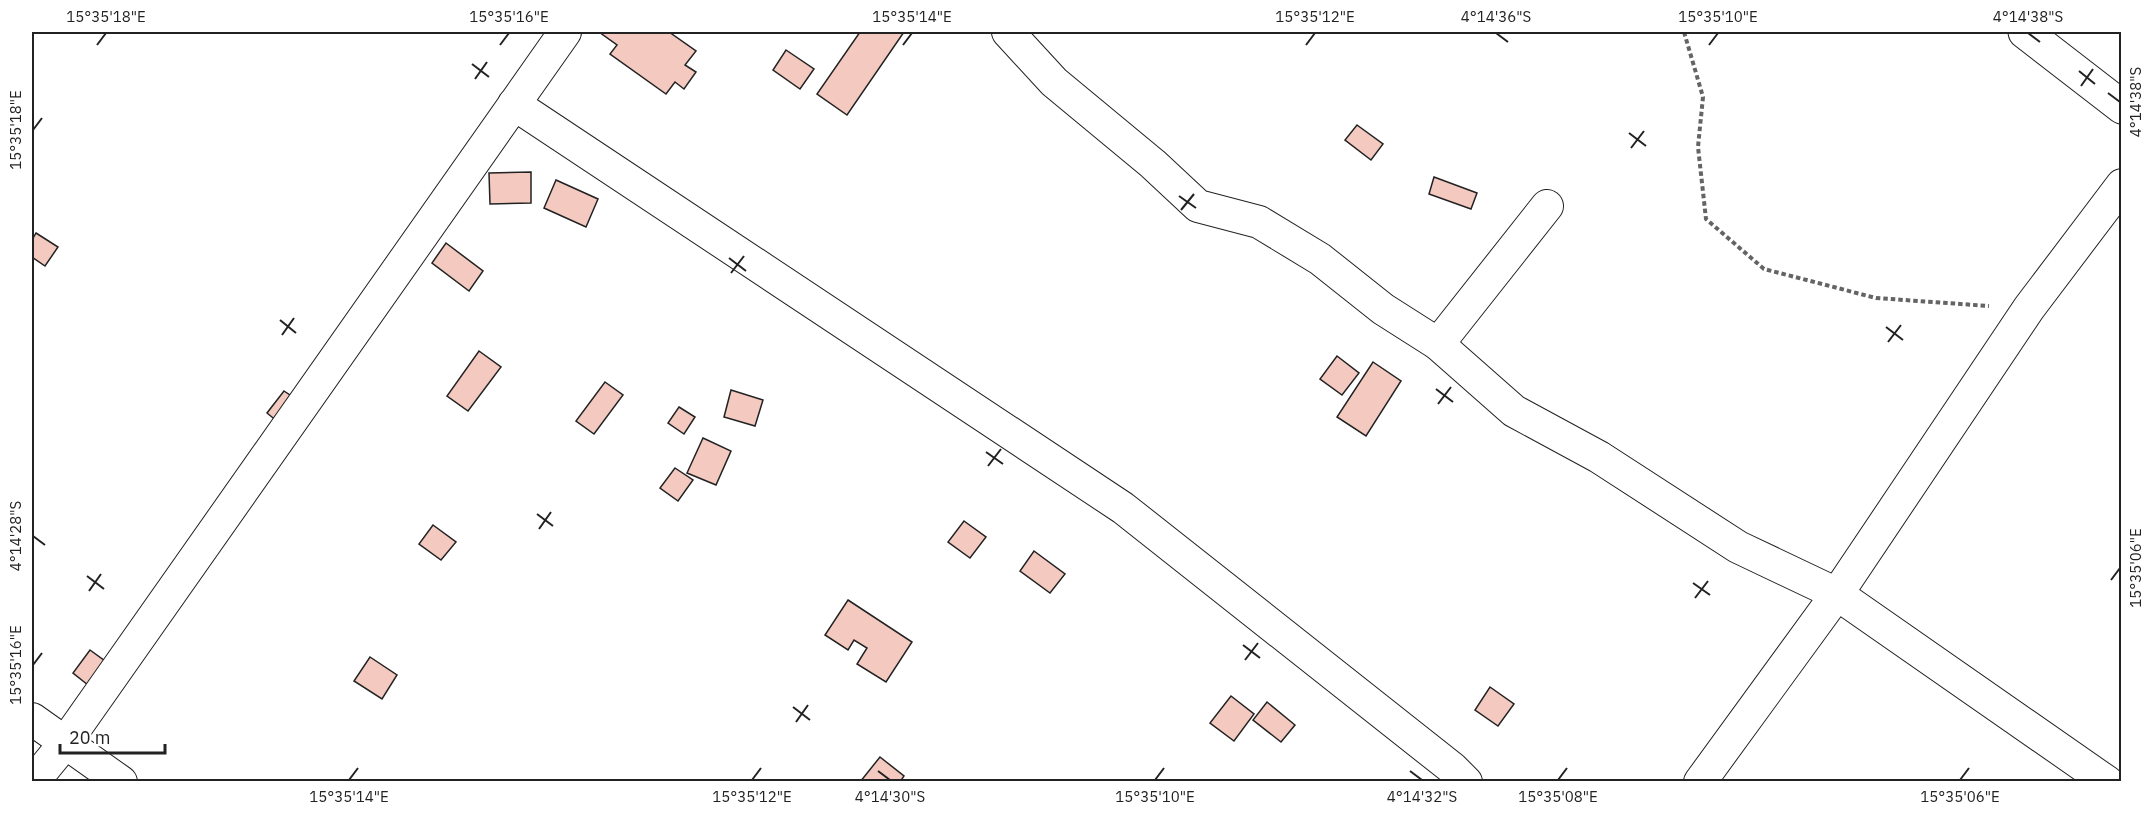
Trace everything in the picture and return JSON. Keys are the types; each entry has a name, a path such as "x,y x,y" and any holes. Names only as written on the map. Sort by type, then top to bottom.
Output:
{"street":[{"path":"33,782 65,743 566,32"},
{"path":"1008,32 1054,82 1153,164 1198,206 1259,222 1320,259 1383,309 1438,344 1514,411 1599,457 1738,548 1837,594 2107,782"},
{"path":"2025,32 2121,107"},
{"path":"514,104 1123,508 1452,768 1466,782"},
{"path":"1700,782 1837,594 2029,308 2121,185"},
{"path":"1438,344 1547,206"},
{"path":"32,719 121,782"}],"path":[{"path":"1684,32 1703,97 1698,147 1706,219 1764,269 1876,298 2029,308"}],"building":[{"path":"599,32 669,32 696,51 685,65 696,72 684,89 675,82 666,94 610,54 617,45"},
{"path":"860,32 904,32 847,115 817,94"},
{"path":"786,50 814,69 800,89 773,70"},
{"path":"1357,125 1383,144 1371,160 1345,140"},
{"path":"531,172 531,203 490,204 489,173"},
{"path":"1434,177 1477,193 1471,209 1429,194"},
{"path":"556,180 598,199 586,227 544,208"},
{"path":"36,233 58,247 45,266 32,257 32,240"},
{"path":"446,243 483,271 469,291 432,263"},
{"path":"479,351 501,367 468,411 447,396"},
{"path":"1337,356 1359,373 1342,395 1320,379"},
{"path":"1373,362 1401,381 1366,436 1337,417"},
{"path":"605,382 623,395 594,434 576,421"},
{"path":"731,390 763,400 755,426 724,417"},
{"path":"284,391 296,399 278,422 267,413"},
{"path":"679,407 695,417 684,434 668,423"},
{"path":"703,438 731,451 716,485 687,473"},
{"path":"675,468 693,480 678,501 660,488"},
{"path":"964,521 986,537 970,558 948,542"},
{"path":"433,525 456,542 441,560 419,544"},
{"path":"1034,551 1065,574 1050,593 1020,571"},
{"path":"848,600 912,642 886,682 857,664 867,648 854,640 848,650 825,635"},
{"path":"90,650 105,661 88,685 73,673"},
{"path":"370,657 397,675 382,699 354,681"},
{"path":"1490,687 1514,704 1498,726 1475,710"},
{"path":"1231,696 1254,714 1234,741 1210,723"},
{"path":"1267,702 1295,725 1281,742 1253,720"},
{"path":"880,757 904,776 900,782 860,782"}]}
